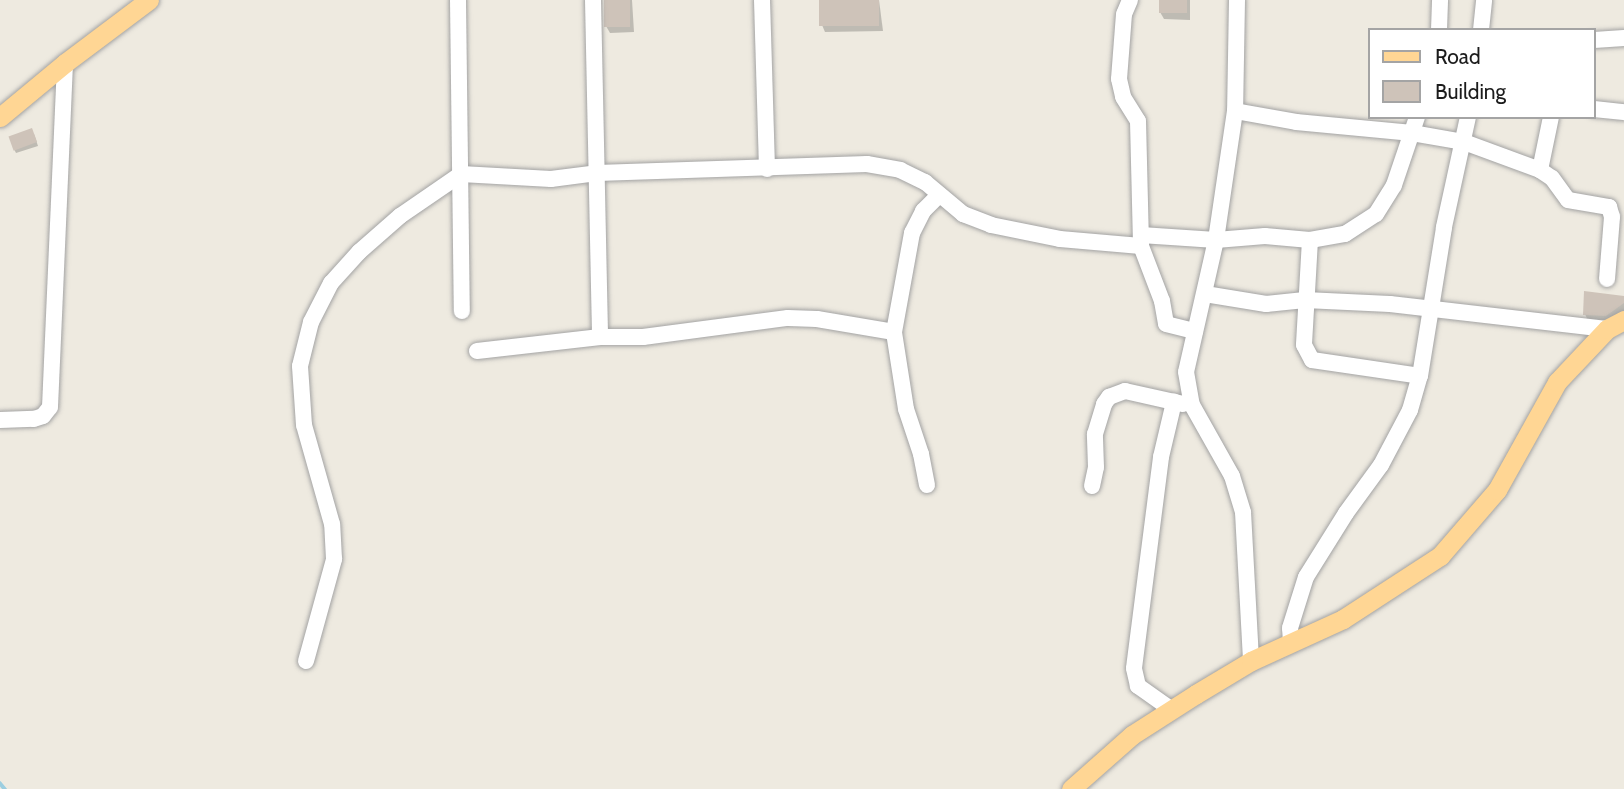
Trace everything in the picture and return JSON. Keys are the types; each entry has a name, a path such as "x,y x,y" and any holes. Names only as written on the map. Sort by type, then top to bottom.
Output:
{"main road":[{"path":"0,117 65,62 149,0"},
{"path":"1072,789 1132,735 1251,661 1343,619 1440,556 1497,490 1557,382 1616,324"}],"street":[{"path":"458,0 462,311"},
{"path":"593,0 600,337"},
{"path":"762,0 767,169"},
{"path":"1130,0 1124,14 1119,79 1123,97 1138,121 1141,241 1162,301 1166,324 1195,331"},
{"path":"1237,0 1235,111 1216,240 1186,372 1192,405 1232,476 1243,512 1251,661"},
{"path":"1439,28 1440,0"},
{"path":"1480,28 1484,0"},
{"path":"1596,40 1624,38"},
{"path":"0,420 34,419 43,416 50,407 65,62"},
{"path":"1596,109 1624,112"},
{"path":"1235,111 1296,122 1415,125 1540,170 1552,178 1568,200 1609,207 1612,217 1607,279"},
{"path":"1291,642 1290,628 1306,577 1346,513 1381,465 1410,410 1420,376 1444,227 1468,119"},
{"path":"1540,170 1551,119"},
{"path":"306,661 334,559 332,524 304,425 300,366 311,322 331,283 359,252 400,216 461,174 551,179 597,173 867,164 900,170 925,182 963,214 990,225 1060,239 1216,240 1265,236 1310,240 1345,234 1376,214 1394,185 1415,125"},
{"path":"926,485 921,454 906,409 894,332 912,233 923,211 940,195"},
{"path":"1310,240 1304,345 1312,360 1420,376"},
{"path":"1205,294 1266,304 1305,300 1616,324"},
{"path":"477,351 600,337 643,337 788,318 817,319 894,332"},
{"path":"1092,486 1096,467 1096,434 1104,404 1109,397 1125,391 1192,405"},
{"path":"1172,710 1138,686 1134,667 1161,457 1174,402"}],"building":[{"path":"604,0 630,0 630,27 604,27"},
{"path":"819,0 879,0 879,26 819,26"},
{"path":"1159,0 1187,0 1187,13 1159,13"},
{"path":"32,128 37,142 14,151 9,137"},
{"path":"1584,291 1624,296 1624,303 1606,316 1583,315"}],"waterway":[{"path":"0,783 5,789"}]}
